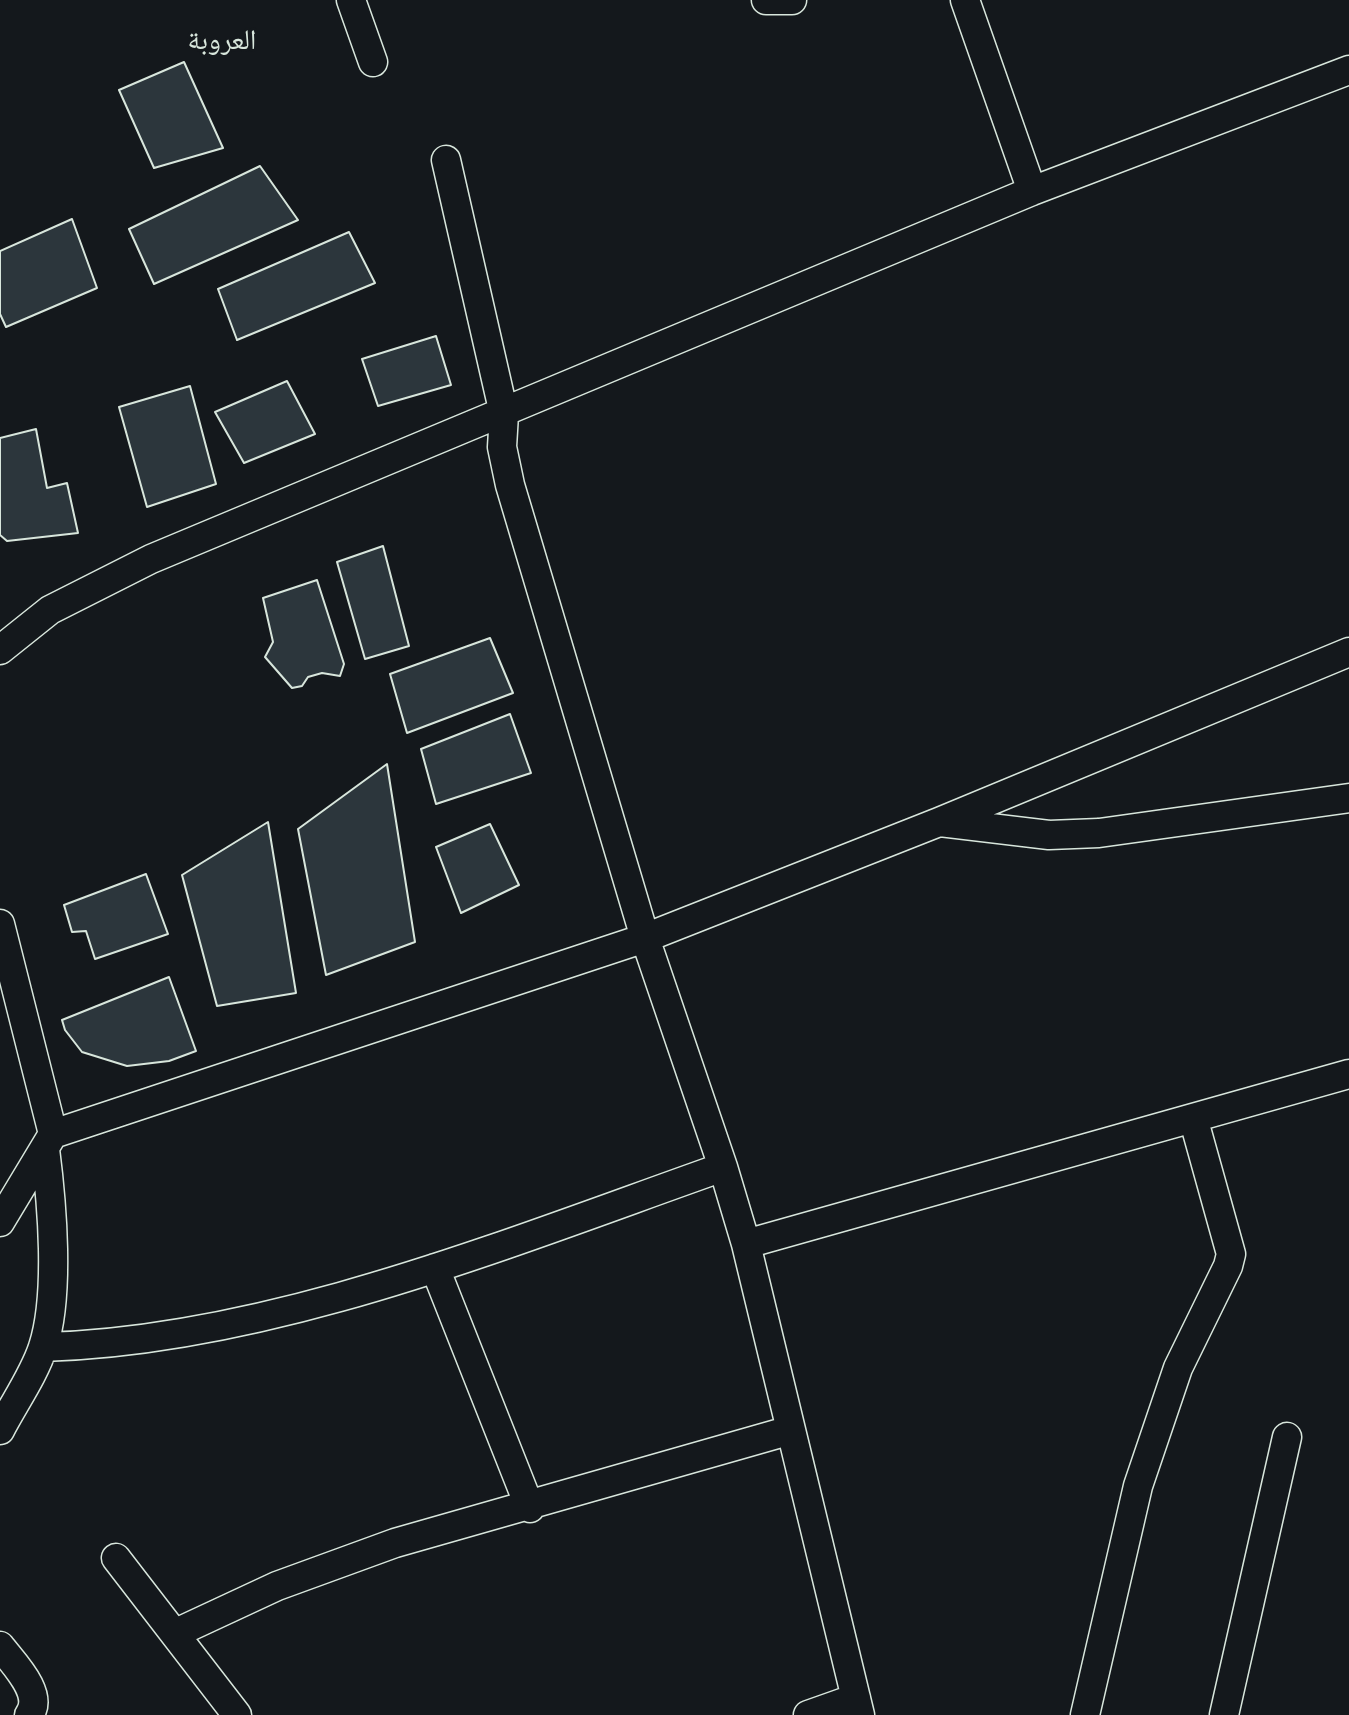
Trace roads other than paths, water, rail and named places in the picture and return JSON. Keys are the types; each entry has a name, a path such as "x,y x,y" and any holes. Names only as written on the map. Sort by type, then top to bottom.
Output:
{"street":[{"path":"351,0 373,62"},
{"path":"766,0 792,0"},
{"path":"965,0 1032,191"},
{"path":"0,650 50,610 151,559 1032,191 1349,70"},
{"path":"446,160 504,414 502,447 510,485 645,938 746,1244 858,1707 808,1715"},
{"path":"0,1222 49,1142 645,938 939,822 1349,652"},
{"path":"939,822 1049,835 1099,833 1349,798"},
{"path":"0,924 49,1142 51,1226 51,1293 43,1347 0,1430"},
{"path":"746,1244 1194,1121 1349,1074"},
{"path":"1085,1715 1138,1486 1178,1368 1231,1254 1194,1121"},
{"path":"43,1347 96,1346 230,1325 435,1268 723,1167"},
{"path":"435,1268 530,1508"},
{"path":"176,1633 335,1563 791,1430"},
{"path":"1224,1715 1287,1437"},
{"path":"116,1558 237,1715"},
{"path":"0,1646 33,1694 33,1709 29,1715"}],"district":[{"name":"العروبة","path":"222,41"}]}
